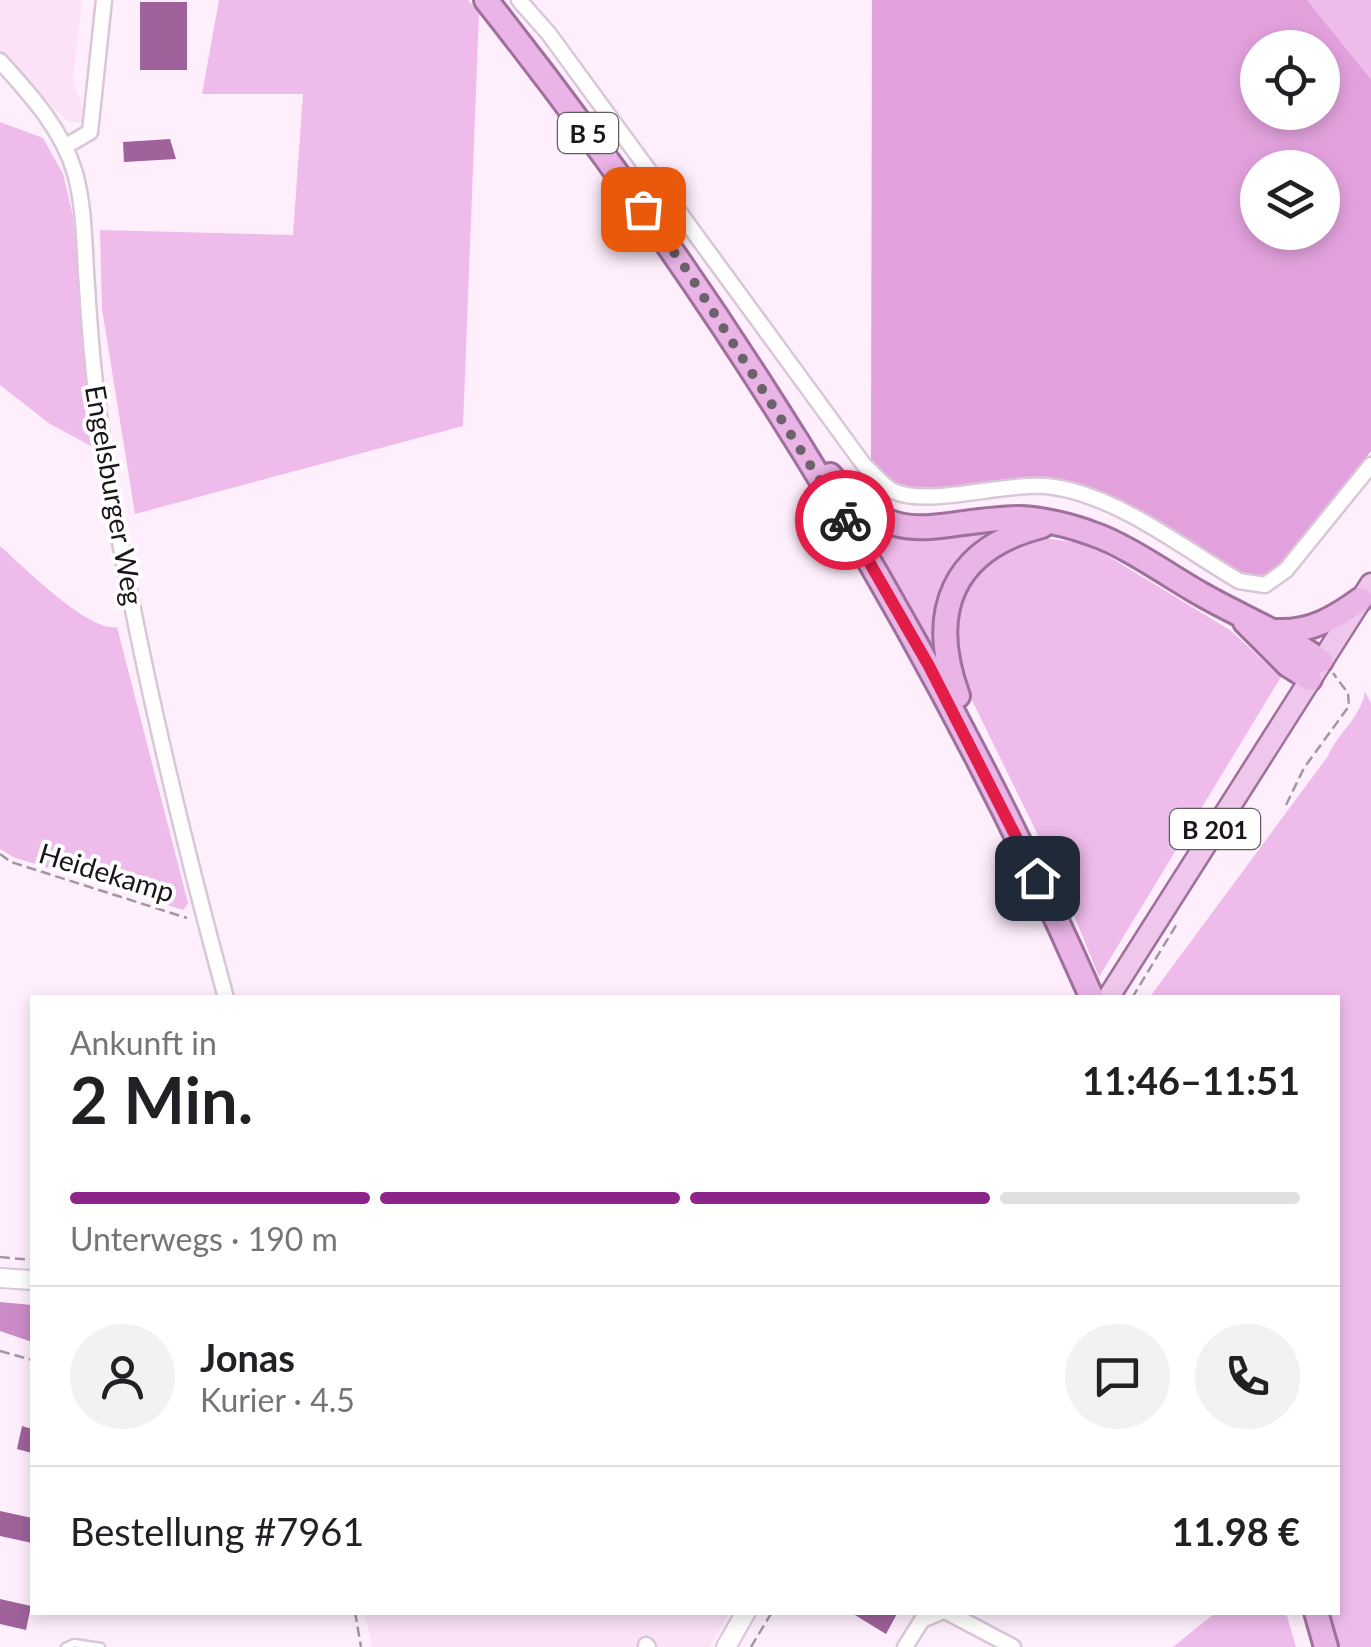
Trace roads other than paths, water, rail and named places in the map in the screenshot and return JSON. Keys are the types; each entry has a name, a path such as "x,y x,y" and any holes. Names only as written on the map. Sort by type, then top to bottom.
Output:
{"highway":[{"name":"B 5","path":"486,0 686,269 786,423 912,635 982,765 1091,995"},
{"path":"786,423 838,484 879,520 907,529 1021,518 1096,534 1239,616 1278,631 1304,630 1326,622 1366,591"},
{"path":"982,765 944,650 945,615 955,585 982,552 1014,534 1051,524"},
{"path":"1239,616 1266,645 1315,670"},
{"path":"1278,631 1315,670"},
{"path":"1313,1615 1325,1643"}],"main road":[{"name":"B 201","path":"1110,995 1366,591"}],"street":[{"path":"66,146 90,132 104,0"},
{"path":"519,0 548,34 864,465 893,491 930,496 1015,485 1055,488 1103,500 1240,581 1265,585 1286,570 1371,465"},
{"name":"Engelsburger Weg","path":"0,61 66,146 80,196 96,397 121,545 225,995"},
{"path":"0,1278 30,1280"},
{"path":"726,1647 744,1615"},
{"path":"905,1647 922,1620 936,1615"},
{"path":"950,1615 1013,1647"}],"lane":[{"path":"65,1647 74,1643 102,1647"}]}
